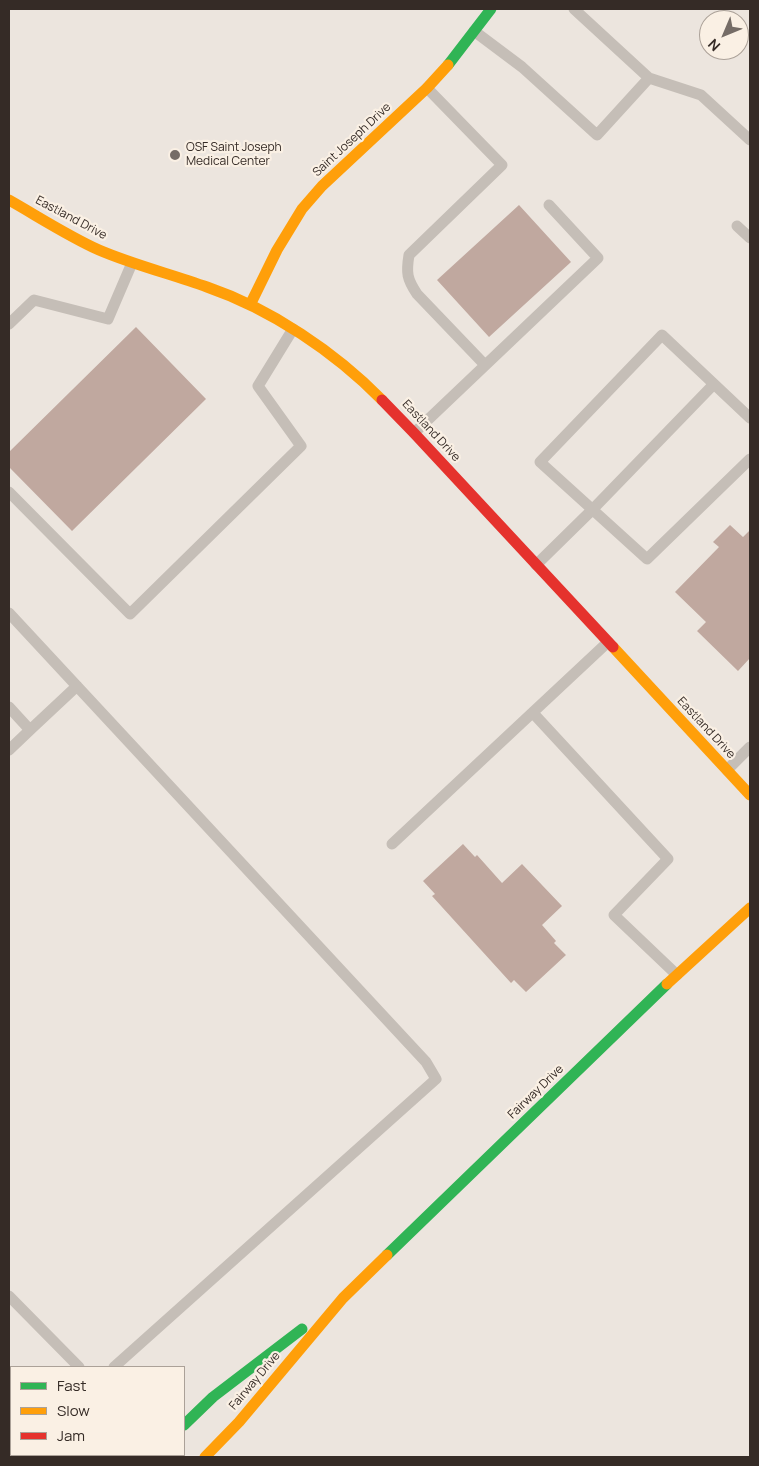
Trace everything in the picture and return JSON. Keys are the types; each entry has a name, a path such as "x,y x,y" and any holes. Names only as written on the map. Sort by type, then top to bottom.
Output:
{"main road":[{"name":"Saint Joseph Drive","path":"250,305 276,250 302,209 322,186 427,88 456,56 491,9"},
{"name":"Eastland Drive","path":"10,205 98,249 132,263 209,287 250,305 294,329 338,360 414,433 750,795"},
{"name":"Fairway Drive","path":"205,1457 239,1422 343,1298 677,975 750,908"},
{"name":"Fairway Drive","path":"185,1424 214,1397 343,1298"}],"lane":[{"path":"574,9 649,78 701,95 750,140"},
{"path":"474,31 522,67 597,135 649,78"},
{"path":"427,88 502,165 409,255 407,271 410,283 417,294 486,365"},
{"path":"414,433 598,258 549,204"},
{"path":"738,226 750,238"},
{"path":"9,324 34,300 108,319 132,263"},
{"path":"9,492 130,614 301,446 258,386 294,329"},
{"path":"750,418 662,335 540,462 647,560 750,459"},
{"path":"536,565 714,384"},
{"path":"9,613 426,1062 436,1079 115,1366"},
{"path":"392,844 608,642"},
{"path":"9,750 77,686"},
{"path":"9,707 30,730"},
{"path":"532,712 668,859 614,915 677,975"},
{"path":"727,770 750,746"},
{"path":"9,1296 78,1366"}],"building":[{"path":"519,205 571,262 489,337 437,280"},
{"path":"136,327 206,399 72,531 9,467 9,452"},
{"path":"730,525 743,537 750,530 750,658 738,671 697,631 706,622 675,592 719,547 713,542"},
{"path":"463,844 475,857 477,855 502,883 522,864 562,906 542,925 556,941 554,943 566,955 526,992 514,980 511,983 432,896 435,894 423,881"}],"traffic: fast":[{"path":"448,65 491,9"},
{"path":"387,1255 667,984"},
{"path":"185,1424 213,1397 302,1329"}],"traffic: slow":[{"path":"250,305 277,250 302,209 322,186 427,88 448,65"},
{"path":"9,200 87,245 207,287 255,307 323,349 364,382 382,400"},
{"path":"613,647 750,795"},
{"path":"667,984 750,908"},
{"path":"205,1457 239,1422 343,1298 387,1255"}],"traffic: jam":[{"path":"382,400 613,647"}],"place":[{"name":"OSF Saint Joseph Medical Center","path":"175,155"}]}
